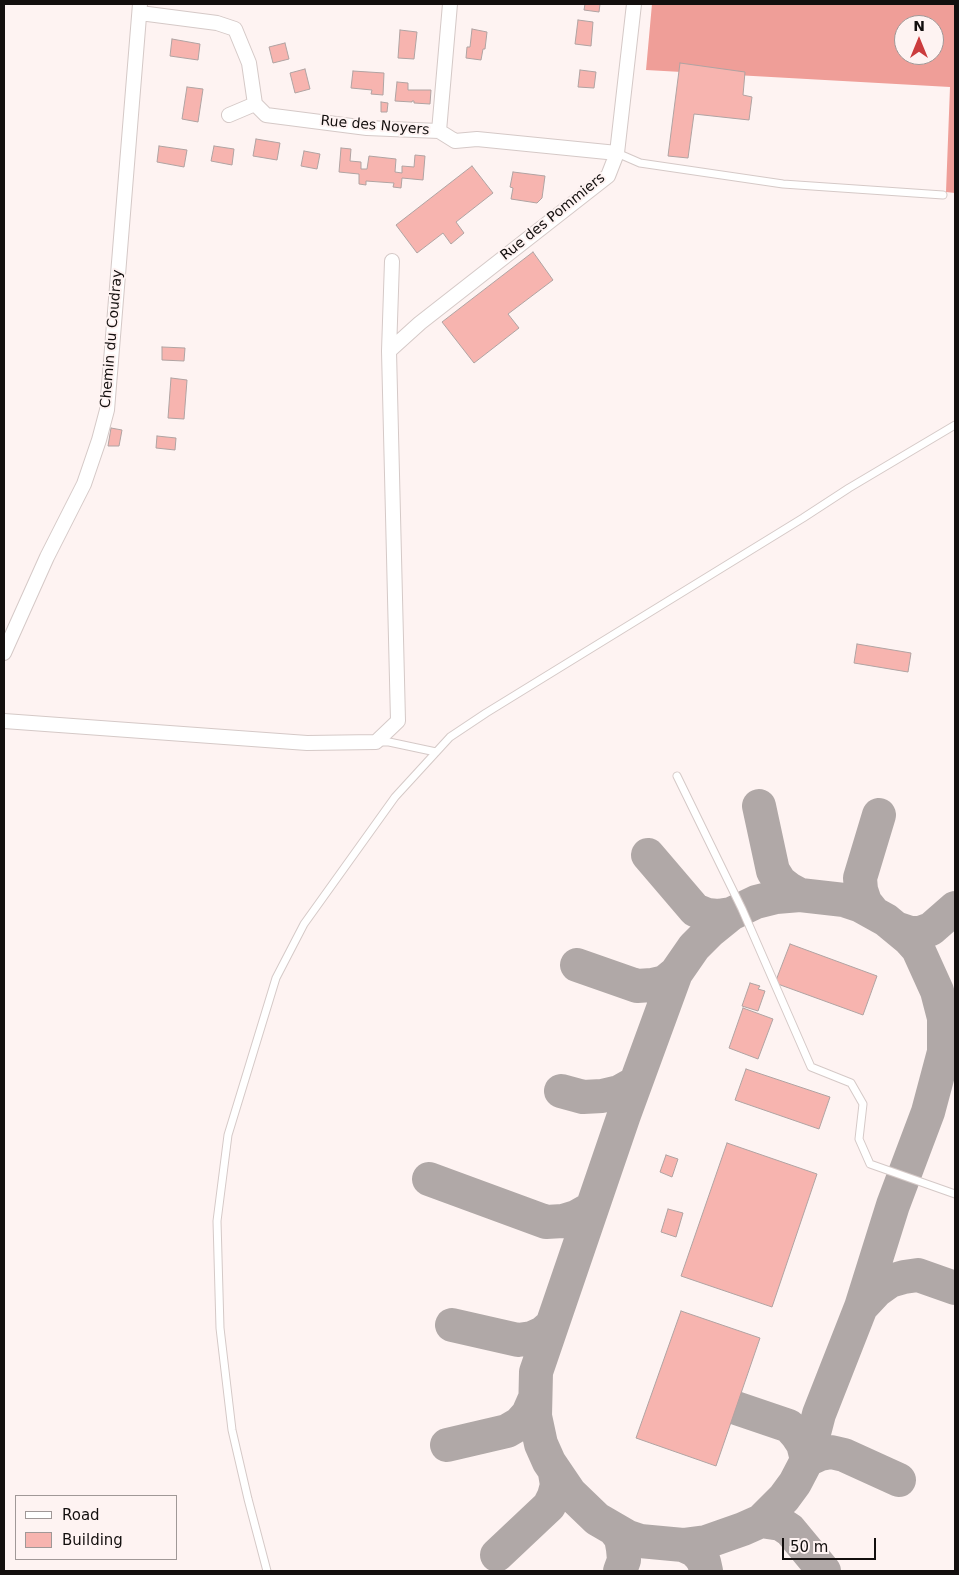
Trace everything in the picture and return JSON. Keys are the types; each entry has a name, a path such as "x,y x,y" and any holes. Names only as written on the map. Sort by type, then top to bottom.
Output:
{"street":[{"path":"439,131 450,4"},
{"name":"Rue des Pommiers","path":"389,351 420,323 608,176 616,153 634,4"},
{"path":"140,9 218,22 235,29 249,63 255,104 229,116"},
{"name":"Chemin du Coudray","path":"4,653 47,557 84,484 107,410 140,9"},
{"name":"Rue des Noyers","path":"255,104 266,115 367,128 439,131 455,141 496,140 616,153"},
{"path":"4,721 307,743 376,742 398,721 389,351 392,261"}],"lane":[{"path":"616,153 640,163 783,184 943,195"},
{"path":"267,1571 232,1430 220,1328 218,1221 228,1135 276,978 304,924 395,797 450,737 849,488 955,425"},
{"path":"376,742 389,742 436,752"},
{"path":"677,776 742,909 811,1067 851,1083 863,1104 859,1139 870,1164 955,1194"}],"shaded area":[{"path":"652,4 955,4 955,193 946,192 950,87 646,70"}],"building":[{"path":"585,4 600,4 599,12 584,10"},
{"path":"578,20 593,22 591,46 575,44"},
{"path":"472,29 487,32 485,49 483,49 481,60 466,58 467,47 470,47"},
{"path":"400,30 417,32 414,59 398,58"},
{"path":"172,39 200,44 198,60 170,56"},
{"path":"285,43 289,59 273,63 269,47"},
{"path":"680,63 745,72 743,95 752,97 749,120 694,114 688,158 668,156"},
{"path":"305,69 310,89 295,93 290,73"},
{"path":"580,70 596,72 594,88 578,87"},
{"path":"353,71 384,73 383,95 371,94 372,90 351,88"},
{"path":"397,82 408,83 408,90 431,90 430,104 414,103 414,101 395,101"},
{"path":"187,87 203,89 198,122 182,119"},
{"path":"381,102 388,103 387,112 381,112"},
{"path":"256,139 280,143 277,160 253,156"},
{"path":"159,146 187,150 184,167 157,162"},
{"path":"214,146 234,149 232,165 211,161"},
{"path":"341,148 351,149 350,161 361,162 361,169 367,169 369,156 396,159 395,172 402,173 402,166 414,167 415,155 425,156 423,180 402,178 401,188 393,187 394,183 366,181 366,185 359,184 359,174 339,172"},
{"path":"304,151 320,154 317,169 301,166"},
{"path":"472,166 493,193 456,222 464,233 451,244 443,233 417,253 396,225"},
{"path":"513,172 545,176 542,198 537,203 511,199 513,188 510,187"},
{"path":"533,252 553,280 508,314 519,328 474,363 442,322"},
{"path":"162,347 185,348 184,361 162,360"},
{"path":"171,378 187,380 184,419 168,418"},
{"path":"111,428 122,430 119,446 108,446"},
{"path":"157,436 176,438 175,450 156,448"},
{"path":"857,644 911,653 908,672 854,663"},
{"path":"790,944 877,976 863,1015 775,983"},
{"path":"750,983 760,986 758,989 765,991 758,1011 742,1006"},
{"path":"743,1008 773,1019 758,1059 729,1048"},
{"path":"746,1069 830,1097 819,1129 735,1100"},
{"path":"727,1143 817,1174 772,1307 681,1276"},
{"path":"666,1155 678,1159 672,1177 660,1172"},
{"path":"668,1209 683,1213 676,1237 661,1232"},
{"path":"681,1311 760,1338 716,1466 636,1438"}],"taxiway":[{"path":"759,806 773,871 780,882 800,895"},
{"path":"873,912 865,902 860,878 879,815"},
{"path":"648,855 695,910 707,915 731,914"},
{"path":"861,1307 893,1205 928,1112 944,1052 944,1018 937,991 918,949 886,920 859,905 844,900 800,895 776,897 756,902 731,914 694,947 676,973 624,1115 536,1372 535,1416 541,1444 549,1462 570,1493 597,1519 628,1537 640,1541 683,1545 706,1542 743,1529 761,1521 784,1498 795,1483 807,1460 819,1414 861,1307 876,1291 890,1281 904,1277 918,1275 955,1288"},
{"path":"898,929 910,933 920,933 931,929 955,908"},
{"path":"577,965 637,986 665,982 676,973"},
{"path":"561,1091 583,1097 602,1096 619,1092 635,1083"},
{"path":"429,1179 546,1222 563,1221 576,1217 592,1208"},
{"path":"452,1325 518,1340 532,1338 543,1333 552,1325"},
{"path":"447,1445 507,1431 519,1424 528,1414 535,1398"},
{"path":"736,1408 789,1426 803,1444 807,1460 820,1454 831,1452 844,1455 899,1480"},
{"path":"497,1555 549,1506 557,1485 555,1473"},
{"path":"761,1521 781,1524 790,1530 824,1571"},
{"path":"614,1529 621,1538 623,1549 624,1560 620,1571"},
{"path":"683,1545 694,1550 700,1556 706,1571"}]}
